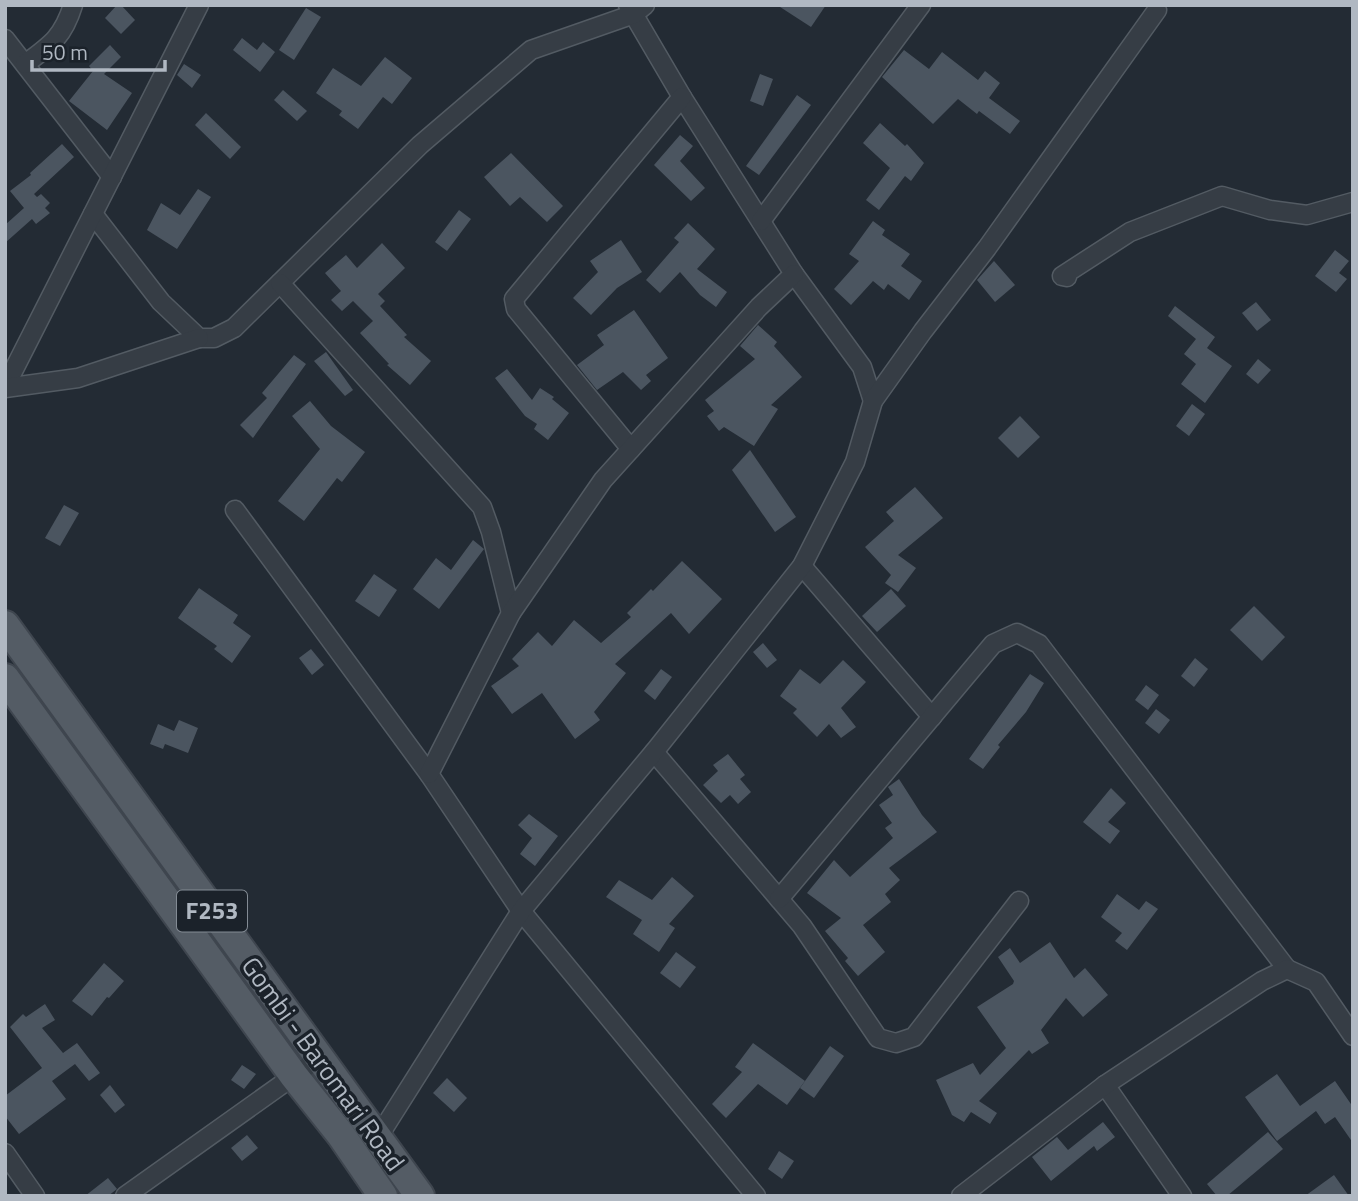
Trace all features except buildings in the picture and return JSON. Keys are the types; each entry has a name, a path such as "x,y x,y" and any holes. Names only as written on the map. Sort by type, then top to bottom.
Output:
{"main road":[{"name":"Gombi - Baromari Road","path":"5,625 420,1196"},
{"name":"Gombi - Baromari Road","path":"5,678 383,1196"}],"street":[{"path":"25,64 55,41 67,25 73,5"},
{"path":"5,387 199,5"},
{"path":"761,221 910,13 921,5"},
{"path":"5,387 78,377 199,338 214,338 234,328 420,145 531,50 636,8 682,97 794,274 862,367 873,401"},
{"path":"377,1139 521,911 654,752 802,566 855,462 873,401 987,248 1157,10"},
{"path":"5,39 112,177"},
{"path":"631,449 516,309 514,299 682,97"},
{"path":"1067,277 1062,276 1130,232 1222,196 1270,210 1307,215 1353,202"},
{"path":"93,214 161,302 199,338"},
{"path":"429,774 511,614 603,480 759,307 794,274"},
{"path":"280,283 482,508 491,532 511,614"},
{"path":"235,510 429,774 521,911 575,980 756,1196"},
{"path":"802,566 932,718"},
{"path":"779,900 993,644 1017,633 1039,644 1287,969 1316,982 1353,1036"},
{"path":"654,752 802,926 878,1038 896,1043 914,1037 1018,901"},
{"path":"961,1196 1105,1085 1262,981 1287,969"},
{"path":"125,1196 319,1058"},
{"path":"1105,1085 1182,1196"},
{"path":"5,1153 35,1196"}]}
